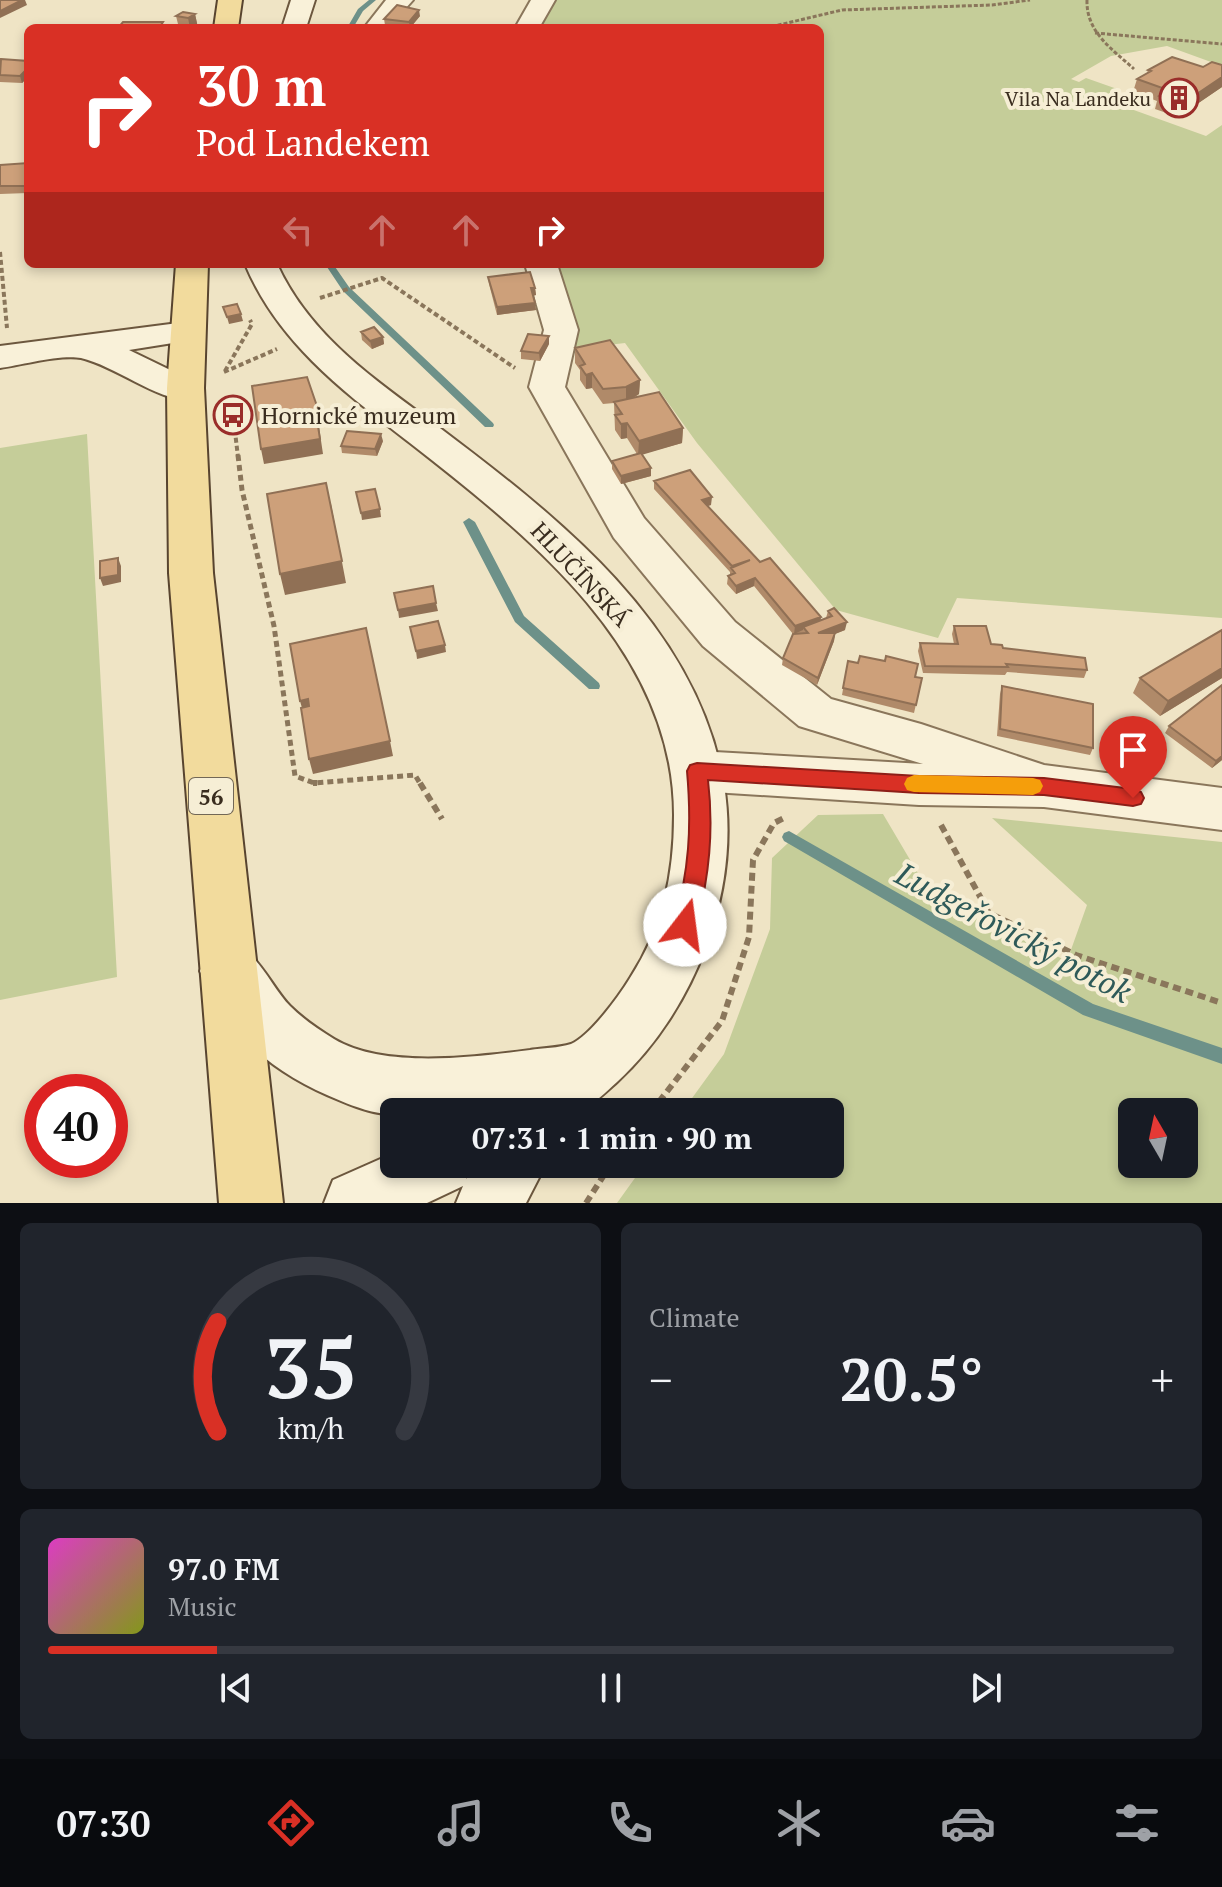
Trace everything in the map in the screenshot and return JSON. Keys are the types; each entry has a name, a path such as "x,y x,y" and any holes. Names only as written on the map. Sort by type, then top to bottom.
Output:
{"main road":[{"path":"227,24 230,0"},
{"name":"56","path":"192,268 186,332 202,389 186,494 194,622 251,1203"}],"street":[{"path":"295,24 303,0"},
{"path":"379,24 389,9 401,0"},
{"path":"529,24 543,0"},
{"name":"HLUČÍNSKÁ","path":"263,268 287,311 308,338 380,401 500,493 570,556 607,595 640,637 686,731 697,771 702,823 698,877 677,948 636,1018 570,1091"},
{"path":"542,268 561,330 547,387 629,528 719,634 816,713 921,743 1044,786"},
{"path":"0,357 186,332"},
{"path":"79,346 202,389"},
{"path":"697,771 919,784 1044,786 1222,809"},
{"path":"228,971 265,1020 285,1040 308,1057 347,1074 392,1085 570,1091"},
{"path":"356,1203 410,1178"},
{"path":"488,1203 505,1178"}],"path":[{"path":"783,24 842,10 992,5 1030,0"},
{"path":"1087,0 1086,9 1095,33 1134,69"},
{"path":"1095,33 1222,44"},
{"path":"0,252 6,328 21,327"},
{"path":"327,296 382,278 483,348 547,387"},
{"path":"249,319 252,324 224,372 308,338"},
{"path":"202,389 233,415 242,490 274,626 295,776 314,783 415,775 442,819"},
{"path":"919,784 989,913 1076,955 1222,1003"},
{"path":"662,1098 722,1021 749,937 753,860 774,823 787,816"},
{"path":"586,1203 602,1178"}],"green space":[{"path":"551,0 1222,0 1222,66 1167,46 1111,56 1071,79 1079,82 1086,78 1120,90 1106,100 1206,136 1222,125 1222,618 957,598 938,638 836,610 697,443 625,343 565,350 551,268 824,268 824,24 537,24"},
{"path":"87,434 117,977 0,1000 0,448"},
{"path":"883,814 932,897 1067,961 1087,905 992,818 1222,842 1222,1203 617,1203 635,1178 844,1178 844,1098 692,1098 724,1054 770,929 772,858 818,815"}],"building":[{"path":"0,0 22,0 0,11"},
{"path":"397,5 419,10 409,22 384,19"},
{"path":"183,12 195,14 188,18 176,16"},
{"path":"123,22 163,22 162,24 121,24"},
{"path":"1172,57 1203,67 1212,62 1222,65 1222,77 1182,104 1159,96 1168,90 1137,79"},
{"path":"1,59 24,61 24,72 20,76 0,75"},
{"path":"24,163 24,186 0,186 0,165"},
{"path":"530,272 535,303 497,307 488,277"},
{"path":"237,304 241,314 227,317 223,307"},
{"path":"374,327 383,337 370,341 361,332"},
{"path":"528,334 549,336 539,353 521,351"},
{"path":"610,340 640,380 626,387 603,389 592,373 586,375 580,366 585,364 575,348"},
{"path":"307,377 319,412 316,413 320,439 261,449 252,386"},
{"path":"659,392 683,428 639,441 627,423 621,424 615,415 622,414 614,402"},
{"path":"347,431 381,434 375,449 341,446"},
{"path":"641,453 651,468 621,476 612,461"},
{"path":"690,470 712,497 702,500 760,562 770,558 821,617 795,626 755,578 736,586 728,576 735,573 731,568 750,560 732,566 654,481"},
{"path":"326,483 342,561 280,574 267,494"},
{"path":"375,489 380,509 361,513 356,492"},
{"path":"118,558 118,575 100,578 100,561"},
{"path":"433,586 436,603 398,610 394,593"},
{"path":"834,608 847,622 818,633 835,633 818,678 783,658 793,634 808,633 803,627 832,616 828,611"},
{"path":"438,621 445,645 416,651 410,627"},
{"path":"954,626 986,626 991,644 1002,645 1003,648 1085,658 1087,670 1006,664 1008,667 925,666 920,643 958,644"},
{"path":"366,628 390,741 309,759 301,708 309,706 308,699 300,701 290,644"},
{"path":"1222,630 1222,668 1168,701 1140,678"},
{"path":"860,656 885,661 886,656 918,664 915,677 922,678 916,705 843,688 848,661 858,663"},
{"path":"1222,685 1222,756 1216,761 1169,726"},
{"path":"1002,686 1093,704 1093,748 1000,729"}],"waterway":[{"name":"Ludgeřovický potok","path":"352,24 360,10 373,0"},
{"name":"Ludgeřovický potok","path":"332,268 346,289 489,425"},
{"name":"Ludgeřovický potok","path":"469,522 519,619 594,686"},
{"name":"Ludgeřovický potok","path":"789,837 1089,1010 1222,1056"}],"slow traffic":[{"path":"914,784 1033,786"}],"place":[{"name":"Vila Na Landeku","path":"1179,98"},
{"name":"Hornické muzeum","path":"233,415"}],"route":[{"path":"685,925 698,877 700,854 702,823 697,771 919,784 1044,786 1133,798"}]}
